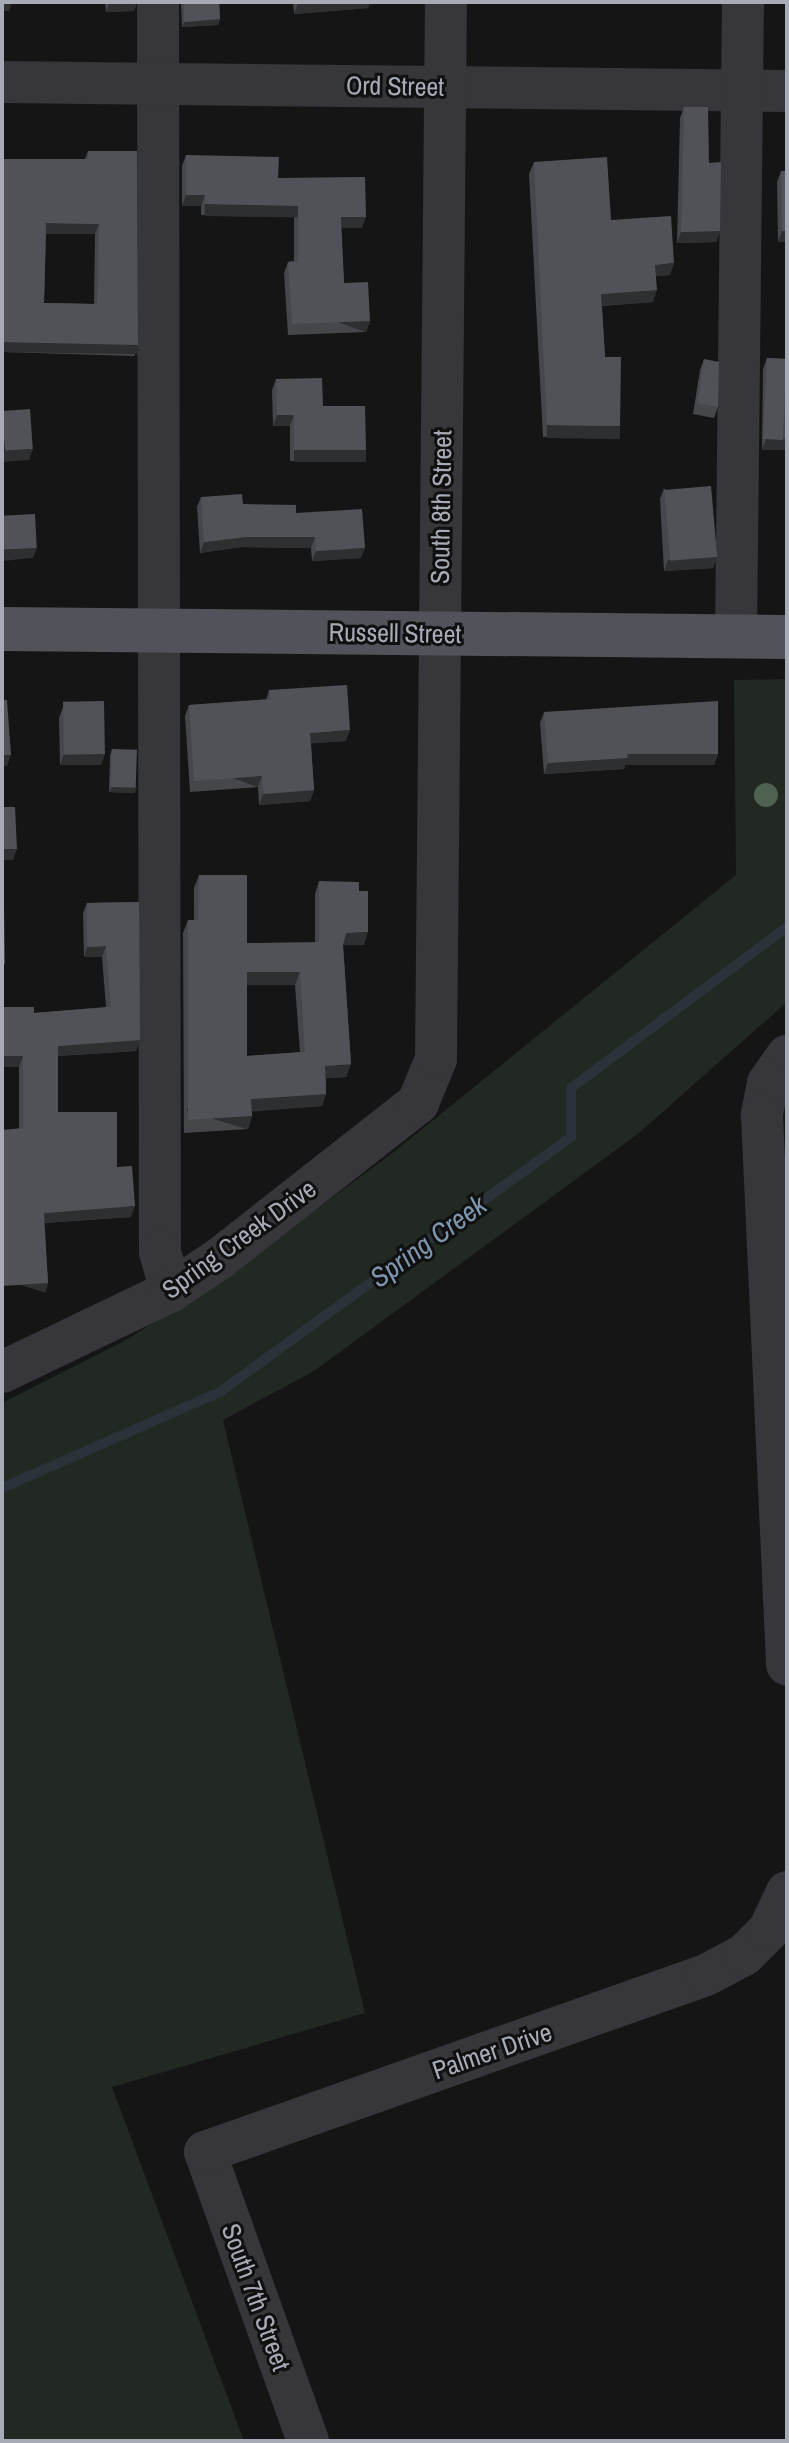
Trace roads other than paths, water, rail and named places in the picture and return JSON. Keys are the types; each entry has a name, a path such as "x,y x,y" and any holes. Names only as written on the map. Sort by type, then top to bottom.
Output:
{"main road":[{"name":"Russell Street","path":"2,629 787,637"}],"street":[{"path":"158,2 160,1252 171,1291"},
{"name":"South 8th Street","path":"436,1059 446,2"},
{"path":"736,636 743,2"},
{"name":"Ord Street","path":"2,82 787,91"},
{"path":"787,1056 768,1083 762,1115 787,1664"},
{"name":"Spring Creek Drive","path":"2,1372 171,1291 418,1103 436,1059"},
{"name":"Palmer Drive","path":"205,2152 706,1975 744,1955 769,1930 787,1892"},
{"name":"South 7th Street","path":"205,2152 308,2441"}],"waterway":[{"name":"Spring Creek","path":"2,1488 220,1392 571,1137 571,1088 787,927"}]}
